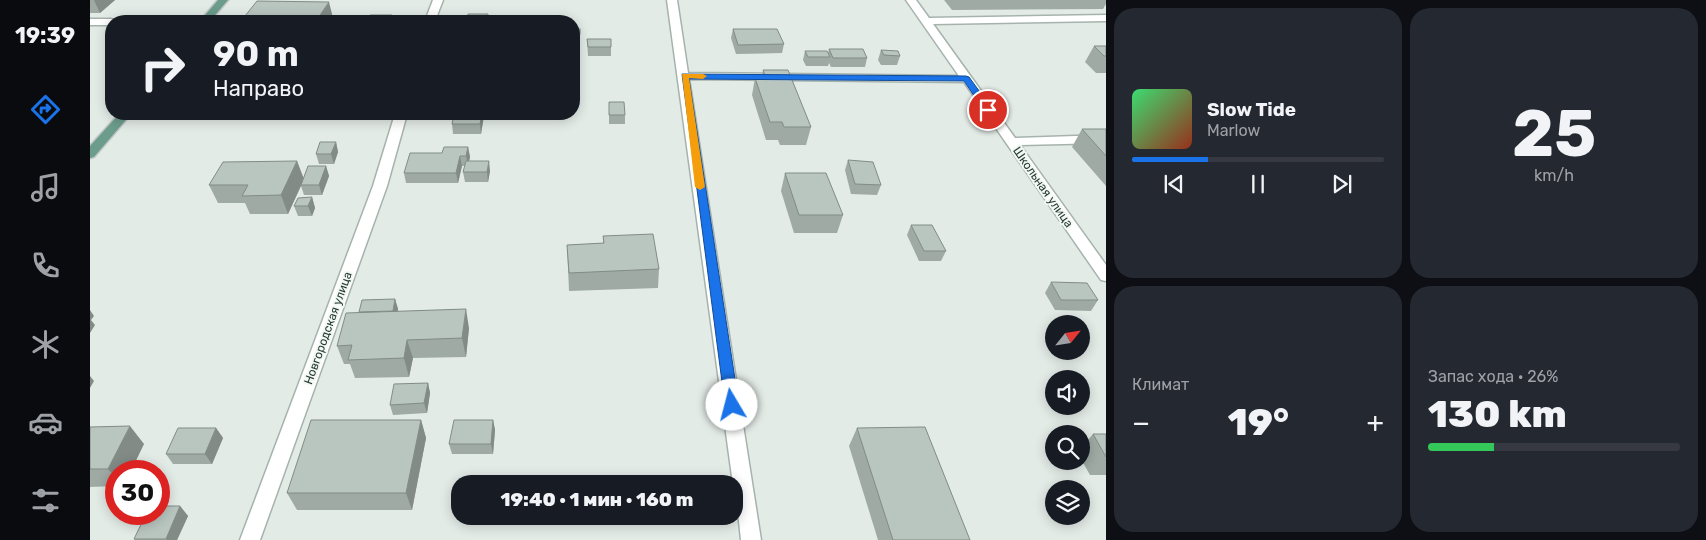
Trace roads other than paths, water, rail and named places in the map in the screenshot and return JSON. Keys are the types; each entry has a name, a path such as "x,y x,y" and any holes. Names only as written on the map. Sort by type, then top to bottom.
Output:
{"main road":[{"path":"210,15 223,0"},
{"path":"90,154 120,120"}],"street":[{"path":"432,15 438,0"},
{"path":"672,0 751,540"},
{"name":"Школьная улица","path":"911,0 1106,276"},
{"path":"925,21 1106,18"},
{"path":"90,22 105,22"},
{"path":"684,76 966,78"},
{"name":"Новгородская улица","path":"250,540 380,186 399,120"},
{"path":"1011,142 1106,139"}]}
